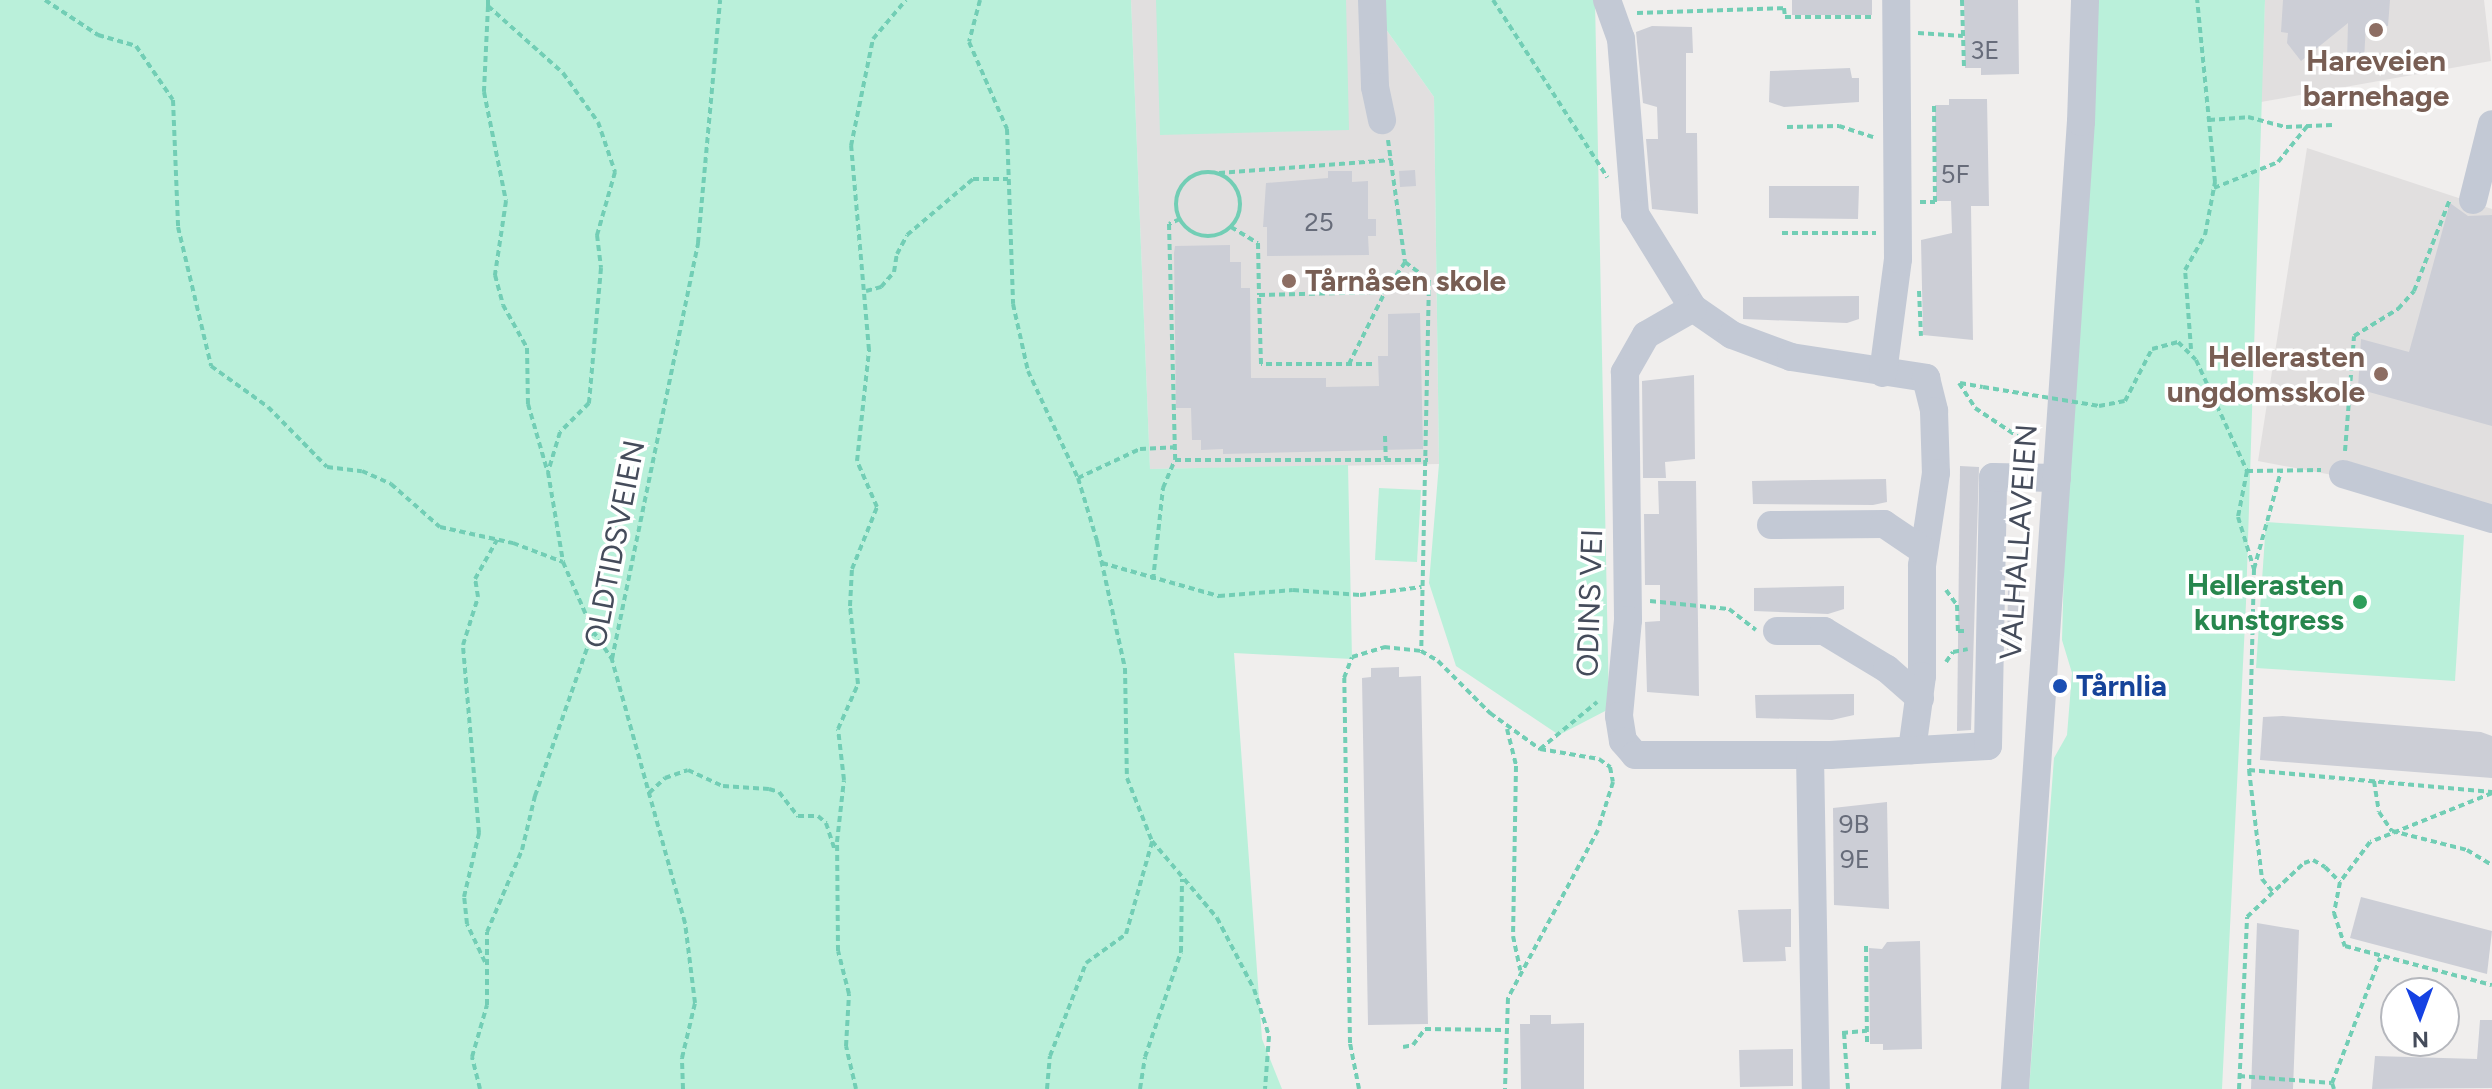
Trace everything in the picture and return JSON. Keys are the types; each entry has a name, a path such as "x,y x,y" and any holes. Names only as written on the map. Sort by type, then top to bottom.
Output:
{"street":[{"path":"1372,0 1375,87 1382,120"},
{"name":"VALHALLAVEIEN","path":"2015,1089 2051,466 2085,0"},
{"path":"1611,10 1623,49 1632,201 1642,229 1693,308 1721,330 1769,350 1883,373 1926,378 1934,411 1936,473 1923,563 1921,687 1912,750"},
{"path":"1883,373 1899,234 1896,17"},
{"path":"2473,200 2492,124"},
{"name":"ODINS VEI","path":"1693,308 1646,335 1626,366 1628,620 1622,678 1621,733 1635,755 1810,755 1988,746 1990,640"},
{"path":"1990,640 1993,477 2051,466"},
{"path":"2343,474 2492,519"},
{"path":"1771,525 1884,524 1923,563"},
{"path":"1777,631 1824,631 1921,687"},
{"path":"1810,755 1816,1089"}],"path":[{"path":"45,0 98,35 136,46 173,100 178,227 211,366 268,407 327,467 362,471 391,484 440,527 498,539 563,562"},
{"name":"OLDTIDSVEIEN","path":"683,1089 682,1058 695,1003 685,923 612,659 698,243 720,0"},
{"path":"856,1089 846,1046 849,994 838,951 837,853 844,780 838,729 858,684 850,606 852,569 877,507 857,461 869,350 866,291 855,225 851,146 873,39 906,0"},
{"path":"980,0 971,52 1004,119 1011,286 1024,355 1078,478 1102,563 1125,668 1127,778 1152,841 1217,918 1262,1007 1269,1045 1265,1089"},
{"path":"1493,0 1601,169 1632,201"},
{"path":"1962,0 1964,67"},
{"path":"2197,0 2214,188 2205,235 2185,270 2191,351 2247,471 2238,517 2254,569"},
{"path":"488,3 484,92 506,201 495,275 503,305 527,348 528,404 548,472 563,562 593,631 612,659"},
{"path":"488,3 563,73 598,122 615,172 597,235 601,268 589,403 560,432 548,472"},
{"path":"1611,10 1784,8 1785,17 1896,17 1963,36"},
{"path":"1844,10 1844,17"},
{"path":"1898,203 1935,202 1934,103"},
{"path":"2209,120 2248,117 2286,127 2332,125"},
{"path":"1349,364 1385,292 1405,262 1392,160 1382,120"},
{"path":"2214,188 2278,162 2309,124"},
{"path":"1787,127 1839,126 1899,145"},
{"path":"1372,364 1261,364 1258,243 1231,227 1204,236 1180,219 1177,199 1186,181 1217,173 1392,160"},
{"path":"1217,173 1240,196 1231,227"},
{"path":"866,291 881,287 894,272 897,254 907,235 973,179 1008,179"},
{"path":"2247,471 2343,474 2354,336 2398,309 2414,291 2448,199 2473,200"},
{"path":"1153,580 1163,488 1175,460 1169,224 1180,219"},
{"path":"1782,233 1899,234"},
{"path":"1405,262 1429,280 1428,460 1421,651"},
{"path":"1259,295 1385,292"},
{"path":"2051,466 1975,408 1959,383 2099,406 2125,401 2143,362 2158,345 2178,342 2191,351"},
{"path":"1385,436 1386,460"},
{"path":"1078,478 1127,454 1175,447"},
{"path":"1175,460 1428,460"},
{"path":"2272,891 2262,879 2249,770 2254,569 2281,471"},
{"path":"487,964 467,924 464,897 479,833 463,645 478,597 475,579 498,539"},
{"path":"1102,563 1125,574 1219,596 1293,590 1360,595 1421,587"},
{"path":"1923,563 1957,603 1958,631 1990,640"},
{"path":"1662,601 1725,608 1753,629 1777,631"},
{"path":"480,1089 472,1057 487,1005 487,932 522,850 535,796 593,631"},
{"path":"1921,687 1940,674 1956,650 1990,640"},
{"path":"1359,1089 1350,1043 1345,670 1352,657 1371,649 1421,651 1507,727 1540,749 1599,759 1610,767 1613,782 1598,830 1508,998 1503,1030 1505,1089"},
{"path":"1540,749 1622,678"},
{"path":"1507,727 1516,762 1513,936 1520,973"},
{"path":"649,793 665,778 688,770 723,786 779,792 798,816 818,816 826,823 837,853"},
{"path":"2249,770 2492,792"},
{"path":"2374,781 2379,812 2392,831 2467,850 2492,865"},
{"path":"2492,792 2392,831 2356,854 2340,882 2334,913 2345,946 2380,958 2492,985"},
{"path":"1047,1089 1050,1056 1086,963 1126,934 1152,841"},
{"path":"2239,1089 2247,917 2272,891 2313,860 2340,882"},
{"path":"1140,1089 1145,1057 1181,952 1182,879"},
{"path":"1866,946 1867,1046"},
{"path":"2334,1089 2332,1083 2380,958"},
{"path":"1403,1047 1413,1045 1425,1029 1503,1030"},
{"path":"1815,1034 1867,1031"},
{"path":"1844,1033 1848,1089"},
{"path":"2239,1076 2332,1083"}],"shaded area":[{"name":"Tårnåsen skole","path":"1131,0 1384,0 1383,25 1434,97 1439,464 1150,469"},
{"name":"Hareveien barnehage","path":"2265,0 2484,0 2491,61 2261,102"},
{"name":"Hellerasten ungdomsskole","path":"2307,148 2492,209 2492,505 2258,461"}],"green space":[{"path":"0,0 1131,0 1150,469 1348,465 1352,659 1234,653 1262,1039 1282,1089 0,1089"},
{"path":"1156,0 1346,0 1349,130 1160,135"},
{"path":"1384,0 1595,0 1609,709 1559,735 1456,666 1429,583 1439,464 1434,97 1383,25"},
{"path":"2097,0 2265,0 2246,603 2222,1089 2029,1089 2054,758 2067,735 2072,673 2062,640 2064,567"},
{"path":"1379,488 1421,490 1417,562 1375,560"},
{"name":"Hellerasten kunstgress","path":"2266,522 2464,535 2455,681 2256,668"}],"building":[{"path":"1792,0 1872,0 1872,15 1792,15"},
{"path":"1964,0 2018,0 2019,74 1981,75 1981,68 1965,68"},
{"path":"2283,0 2390,0 2388,26 2366,24 2364,60 2347,59 2348,23 2301,61 2287,43 2288,33 2281,32"},
{"path":"1652,26 1692,27 1693,53 1686,53 1686,133 1697,133 1698,214 1652,209 1646,139 1658,139 1657,107 1643,103 1636,32"},
{"path":"1850,68 1852,78 1859,78 1859,102 1784,107 1769,102 1770,71"},
{"path":"1949,99 1987,99 1989,206 1971,206 1973,340 1923,335 1921,240 1952,233 1951,201 1936,201 1935,105 1949,105"},
{"path":"1415,170 1416,186 1400,187 1399,171"},
{"path":"1328,171 1352,171 1352,182 1368,181 1368,219 1376,219 1376,236 1368,236 1369,255 1267,256 1267,227 1263,227 1266,183 1328,178"},
{"path":"1769,186 1859,186 1858,219 1769,218"},
{"path":"2450,203 2468,216 2492,215 2492,426 2358,389 2361,339 2409,352"},
{"path":"1230,245 1230,262 1241,262 1241,288 1250,288 1251,378 1326,378 1326,387 1379,386 1378,356 1388,356 1388,314 1420,313 1423,449 1223,454 1223,449 1201,450 1201,440 1192,440 1191,408 1176,408 1174,253 1175,246"},
{"path":"1859,296 1859,319 1847,323 1743,319 1743,297"},
{"path":"1694,375 1695,459 1665,462 1666,478 1643,478 1642,381"},
{"path":"1960,466 1979,467 1971,730 1957,731"},
{"path":"1886,479 1887,502 1873,505 1753,504 1752,481"},
{"path":"1658,481 1696,481 1699,696 1647,692 1645,622 1660,621 1660,585 1645,585 1644,514 1659,514"},
{"path":"1844,586 1844,609 1828,614 1754,611 1754,588"},
{"path":"2008,586 2020,586 2019,654 2007,654"},
{"path":"1399,667 1399,677 1421,676 1428,1024 1368,1025 1362,678 1371,677 1371,668"},
{"path":"1854,694 1854,715 1832,720 1756,718 1755,695"},
{"path":"2263,717 2481,732 2492,736 2492,778 2260,760"},
{"path":"1887,802 1889,909 1834,905 1833,808"},
{"path":"2361,897 2492,931 2487,974 2350,938"},
{"path":"1791,909 1791,947 1785,947 1786,961 1743,962 1738,910"},
{"path":"2257,923 2299,930 2293,1089 2251,1089"},
{"path":"1920,941 1922,1049 1883,1050 1883,1044 1870,1044 1869,948 1882,949 1887,942"},
{"path":"1530,1015 1551,1015 1551,1024 1584,1023 1584,1089 1521,1089 1520,1024 1530,1024"},
{"path":"2480,1020 2492,1020 2492,1088 2372,1089 2375,1056 2477,1059"},
{"path":"1793,1049 1793,1086 1740,1087 1739,1050"}],"place":[{"name":"Hareveien barnehage","path":"2376,30"},
{"name":"Tårnåsen skole","path":"1289,281"},
{"name":"Hellerasten ungdomsskole","path":"2381,374"},
{"name":"Hellerasten kunstgress","path":"2360,602"},
{"name":"Tårnlia","path":"2060,686"}]}
